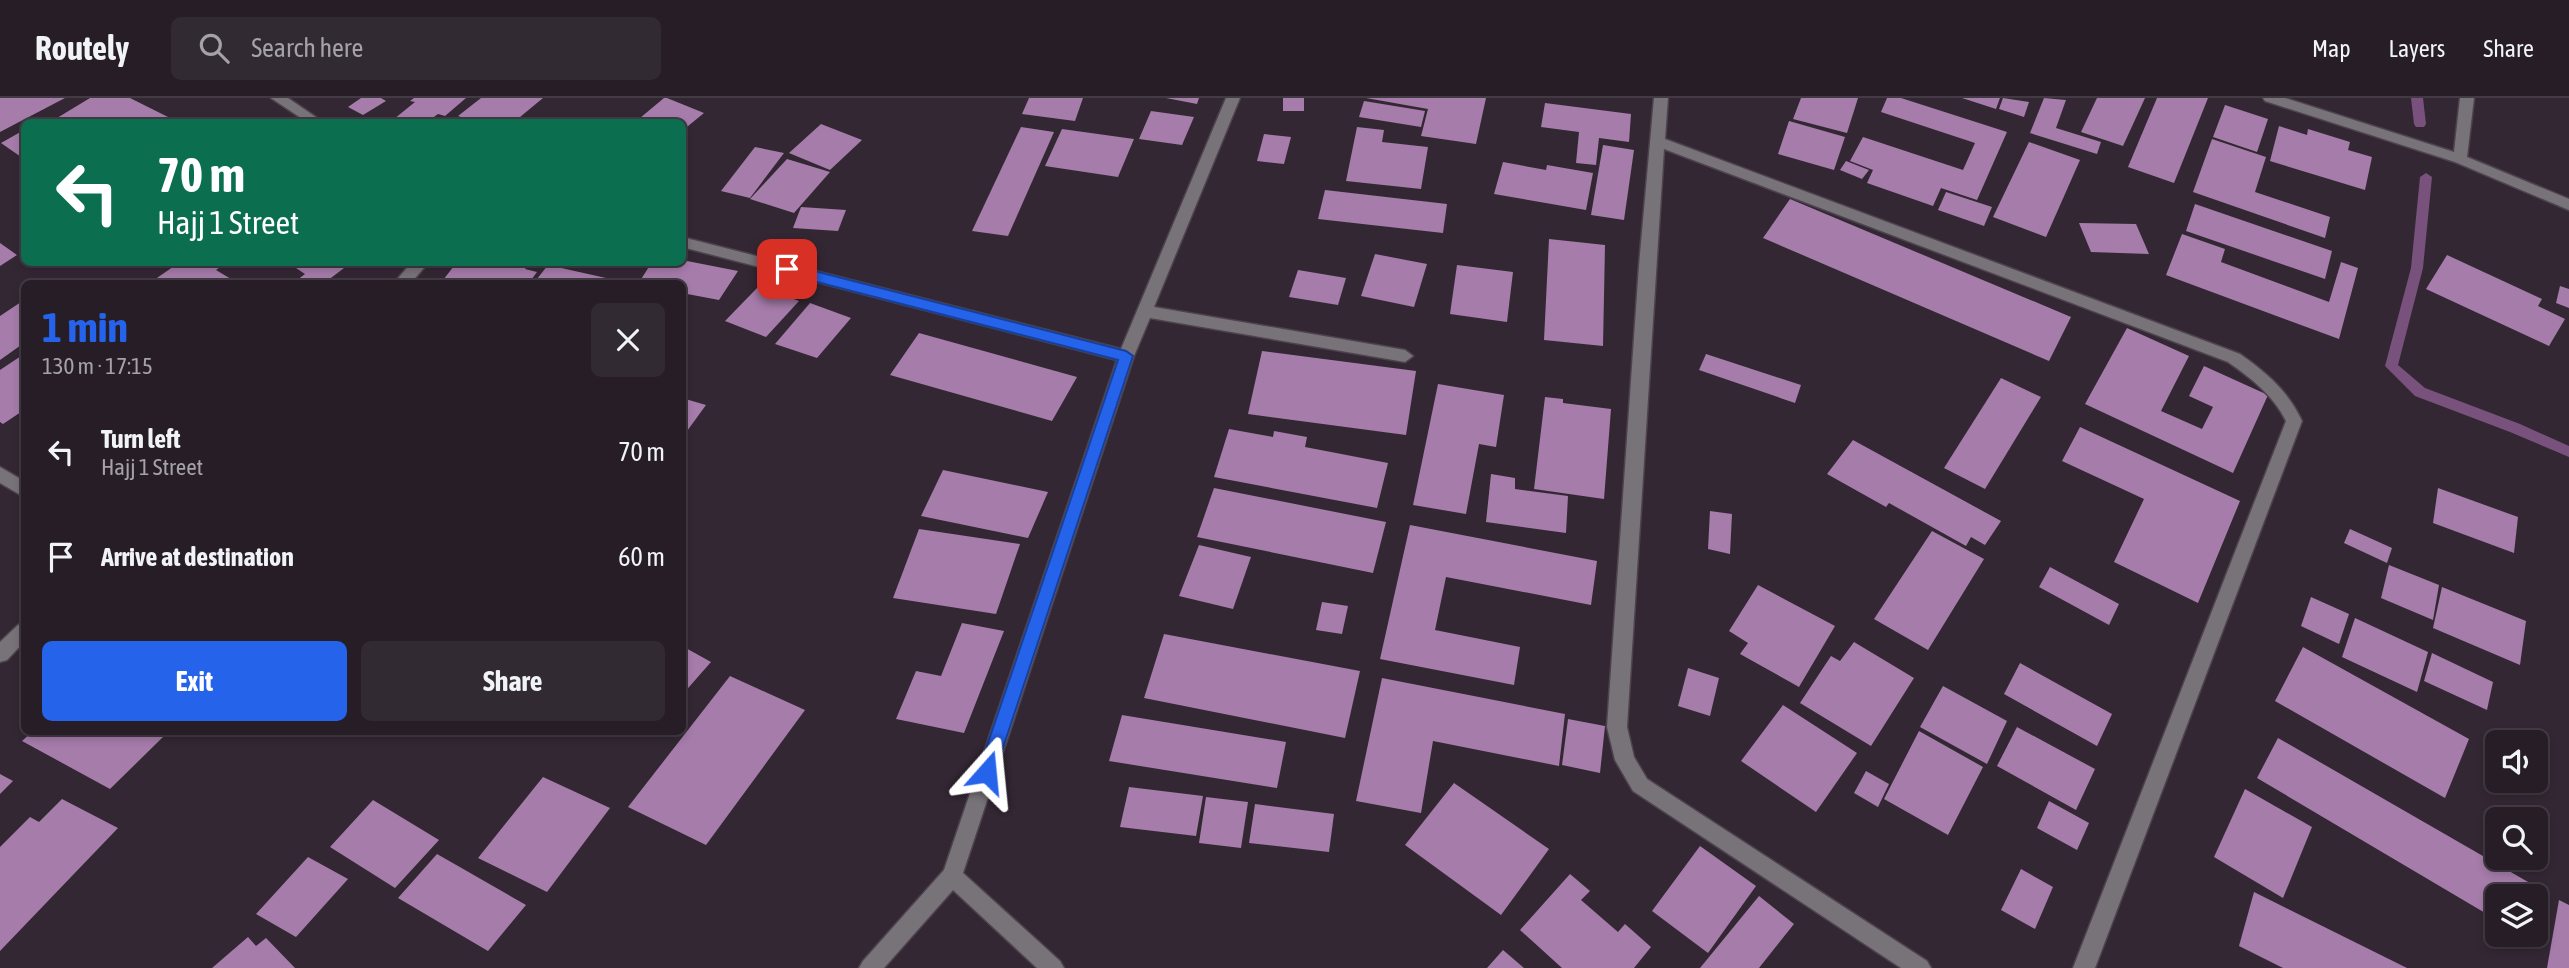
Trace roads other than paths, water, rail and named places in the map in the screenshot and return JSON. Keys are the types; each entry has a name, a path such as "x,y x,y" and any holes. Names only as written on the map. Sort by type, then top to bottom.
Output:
{"street":[{"path":"278,98 311,119"},
{"path":"870,968 952,877 1126,356 1147,312 1233,98"},
{"path":"1661,98 1617,727 1625,760 1640,785 1920,968"},
{"path":"2270,98 2460,159 2569,205"},
{"path":"2460,159 2467,98"},
{"path":"1657,141 2234,358 2262,378 2281,396 2290,410 2294,421 2084,968"},
{"path":"686,243 1126,356"},
{"path":"404,280 418,266"},
{"path":"1147,312 1405,356"},
{"path":"0,474 21,488"},
{"path":"0,654 21,634"},
{"path":"952,877 1053,968"}],"waterway":[{"path":"2417,98 2420,124"},
{"path":"2426,177 2417,268 2391,366 2420,392 2569,452"}]}
